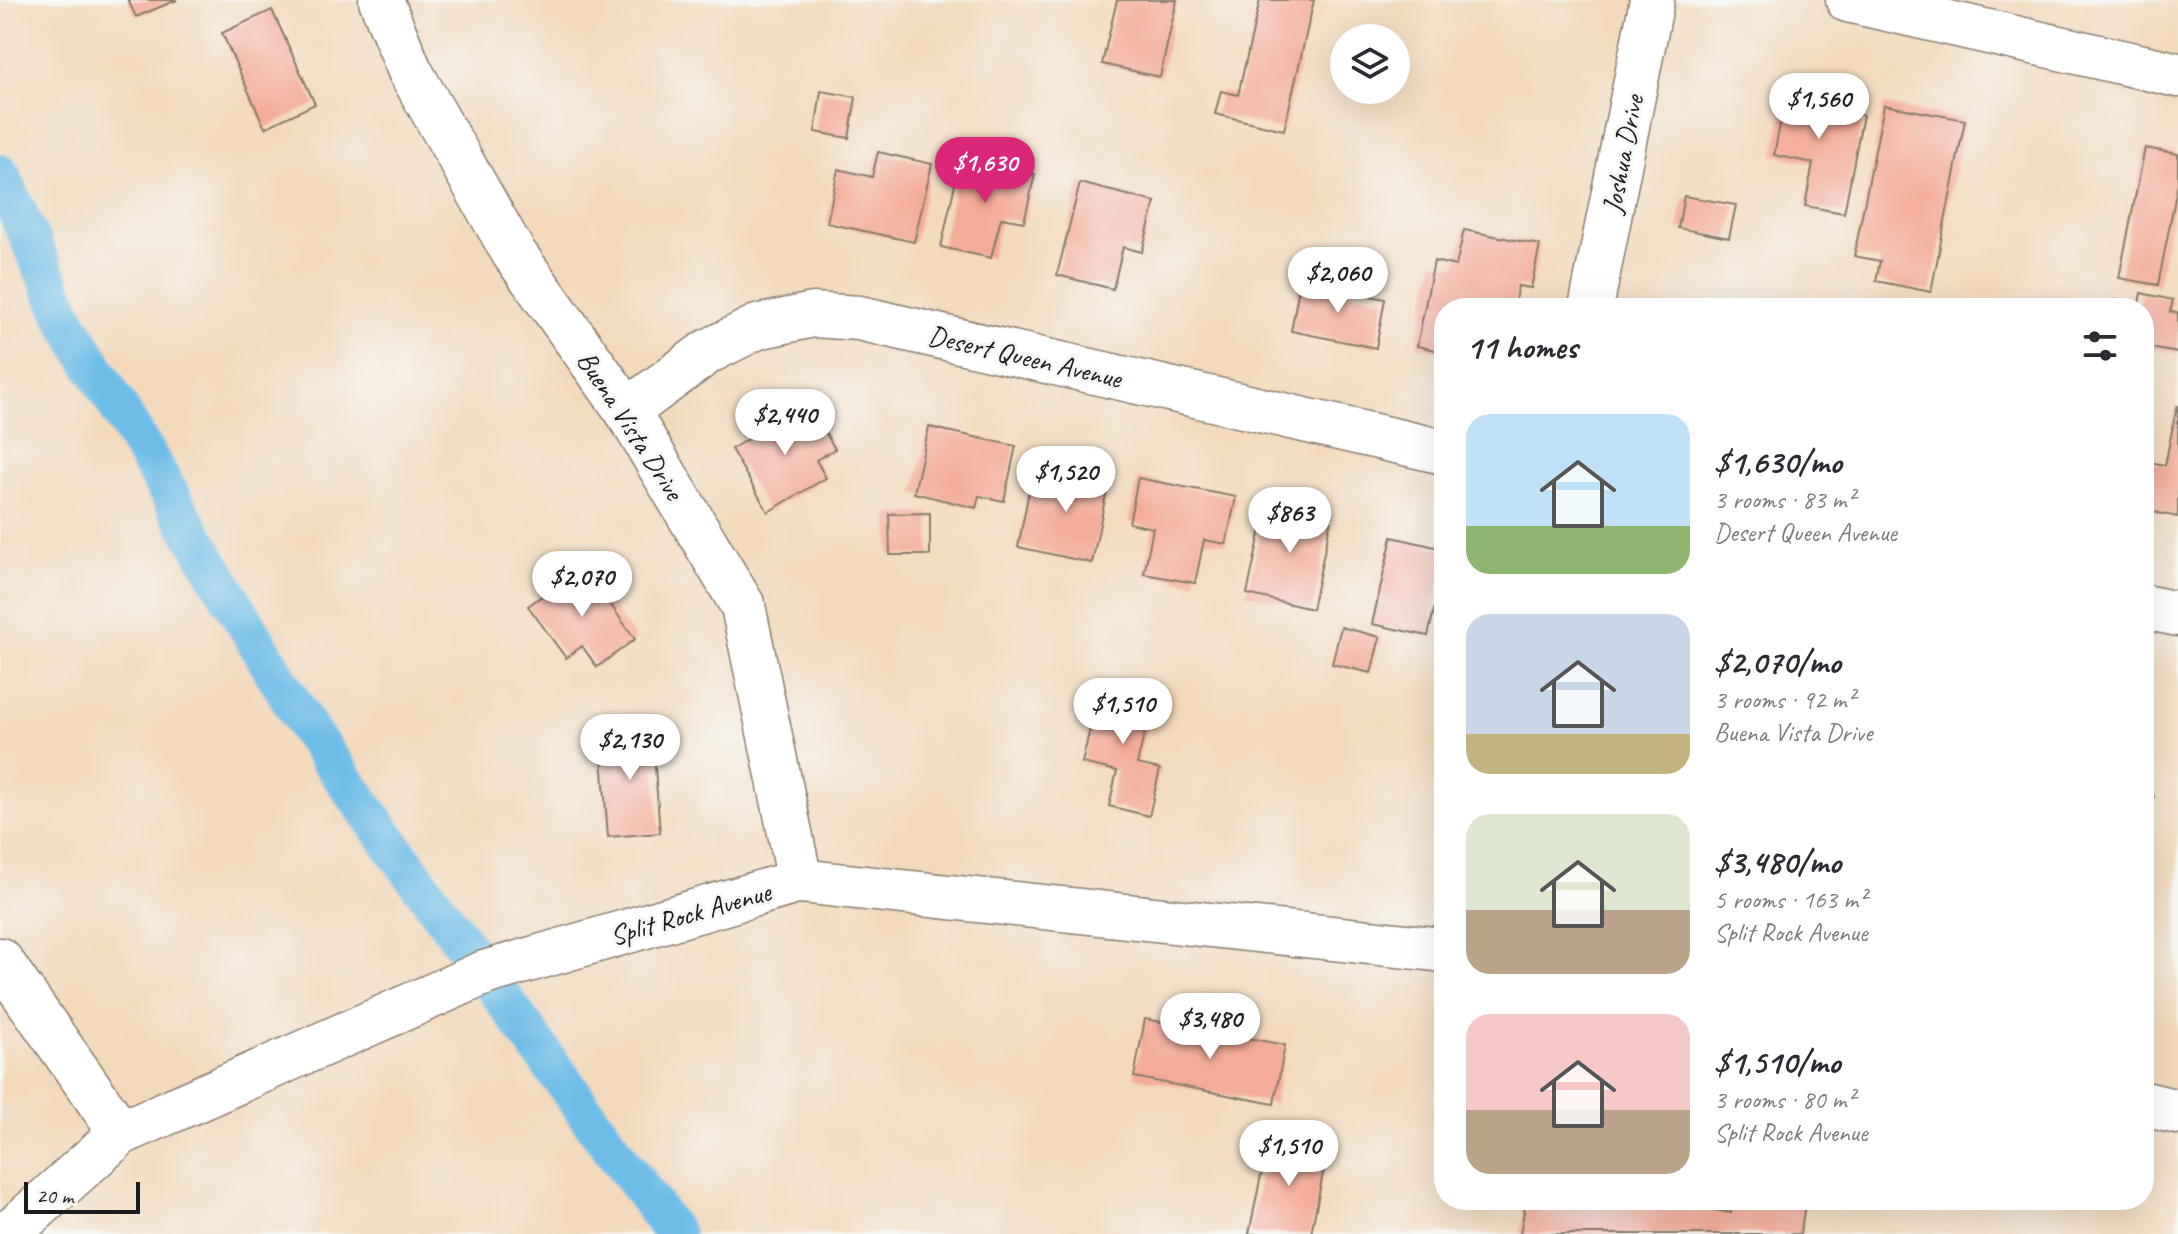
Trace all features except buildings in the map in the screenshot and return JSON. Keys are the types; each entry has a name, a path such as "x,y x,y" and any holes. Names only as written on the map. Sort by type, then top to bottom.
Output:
{"street":[{"name":"Buena Vista Drive","path":"381,0 410,71 513,252 627,411 743,606 800,881"},
{"name":"Joshua Drive","path":"1593,298 1652,0"},
{"path":"1848,0 2178,75"},
{"name":"Desert Queen Avenue","path":"627,411 707,352 757,327 813,315 859,318 1434,450"},
{"path":"2154,609 2178,614"},
{"name":"Split Rock Avenue","path":"8,1234 121,1133 484,973 800,881 1434,949"},
{"path":"0,960 121,1133"},
{"path":"2154,1106 2178,1112"}],"waterway":[{"path":"0,174 66,319 309,731 674,1234"}]}
